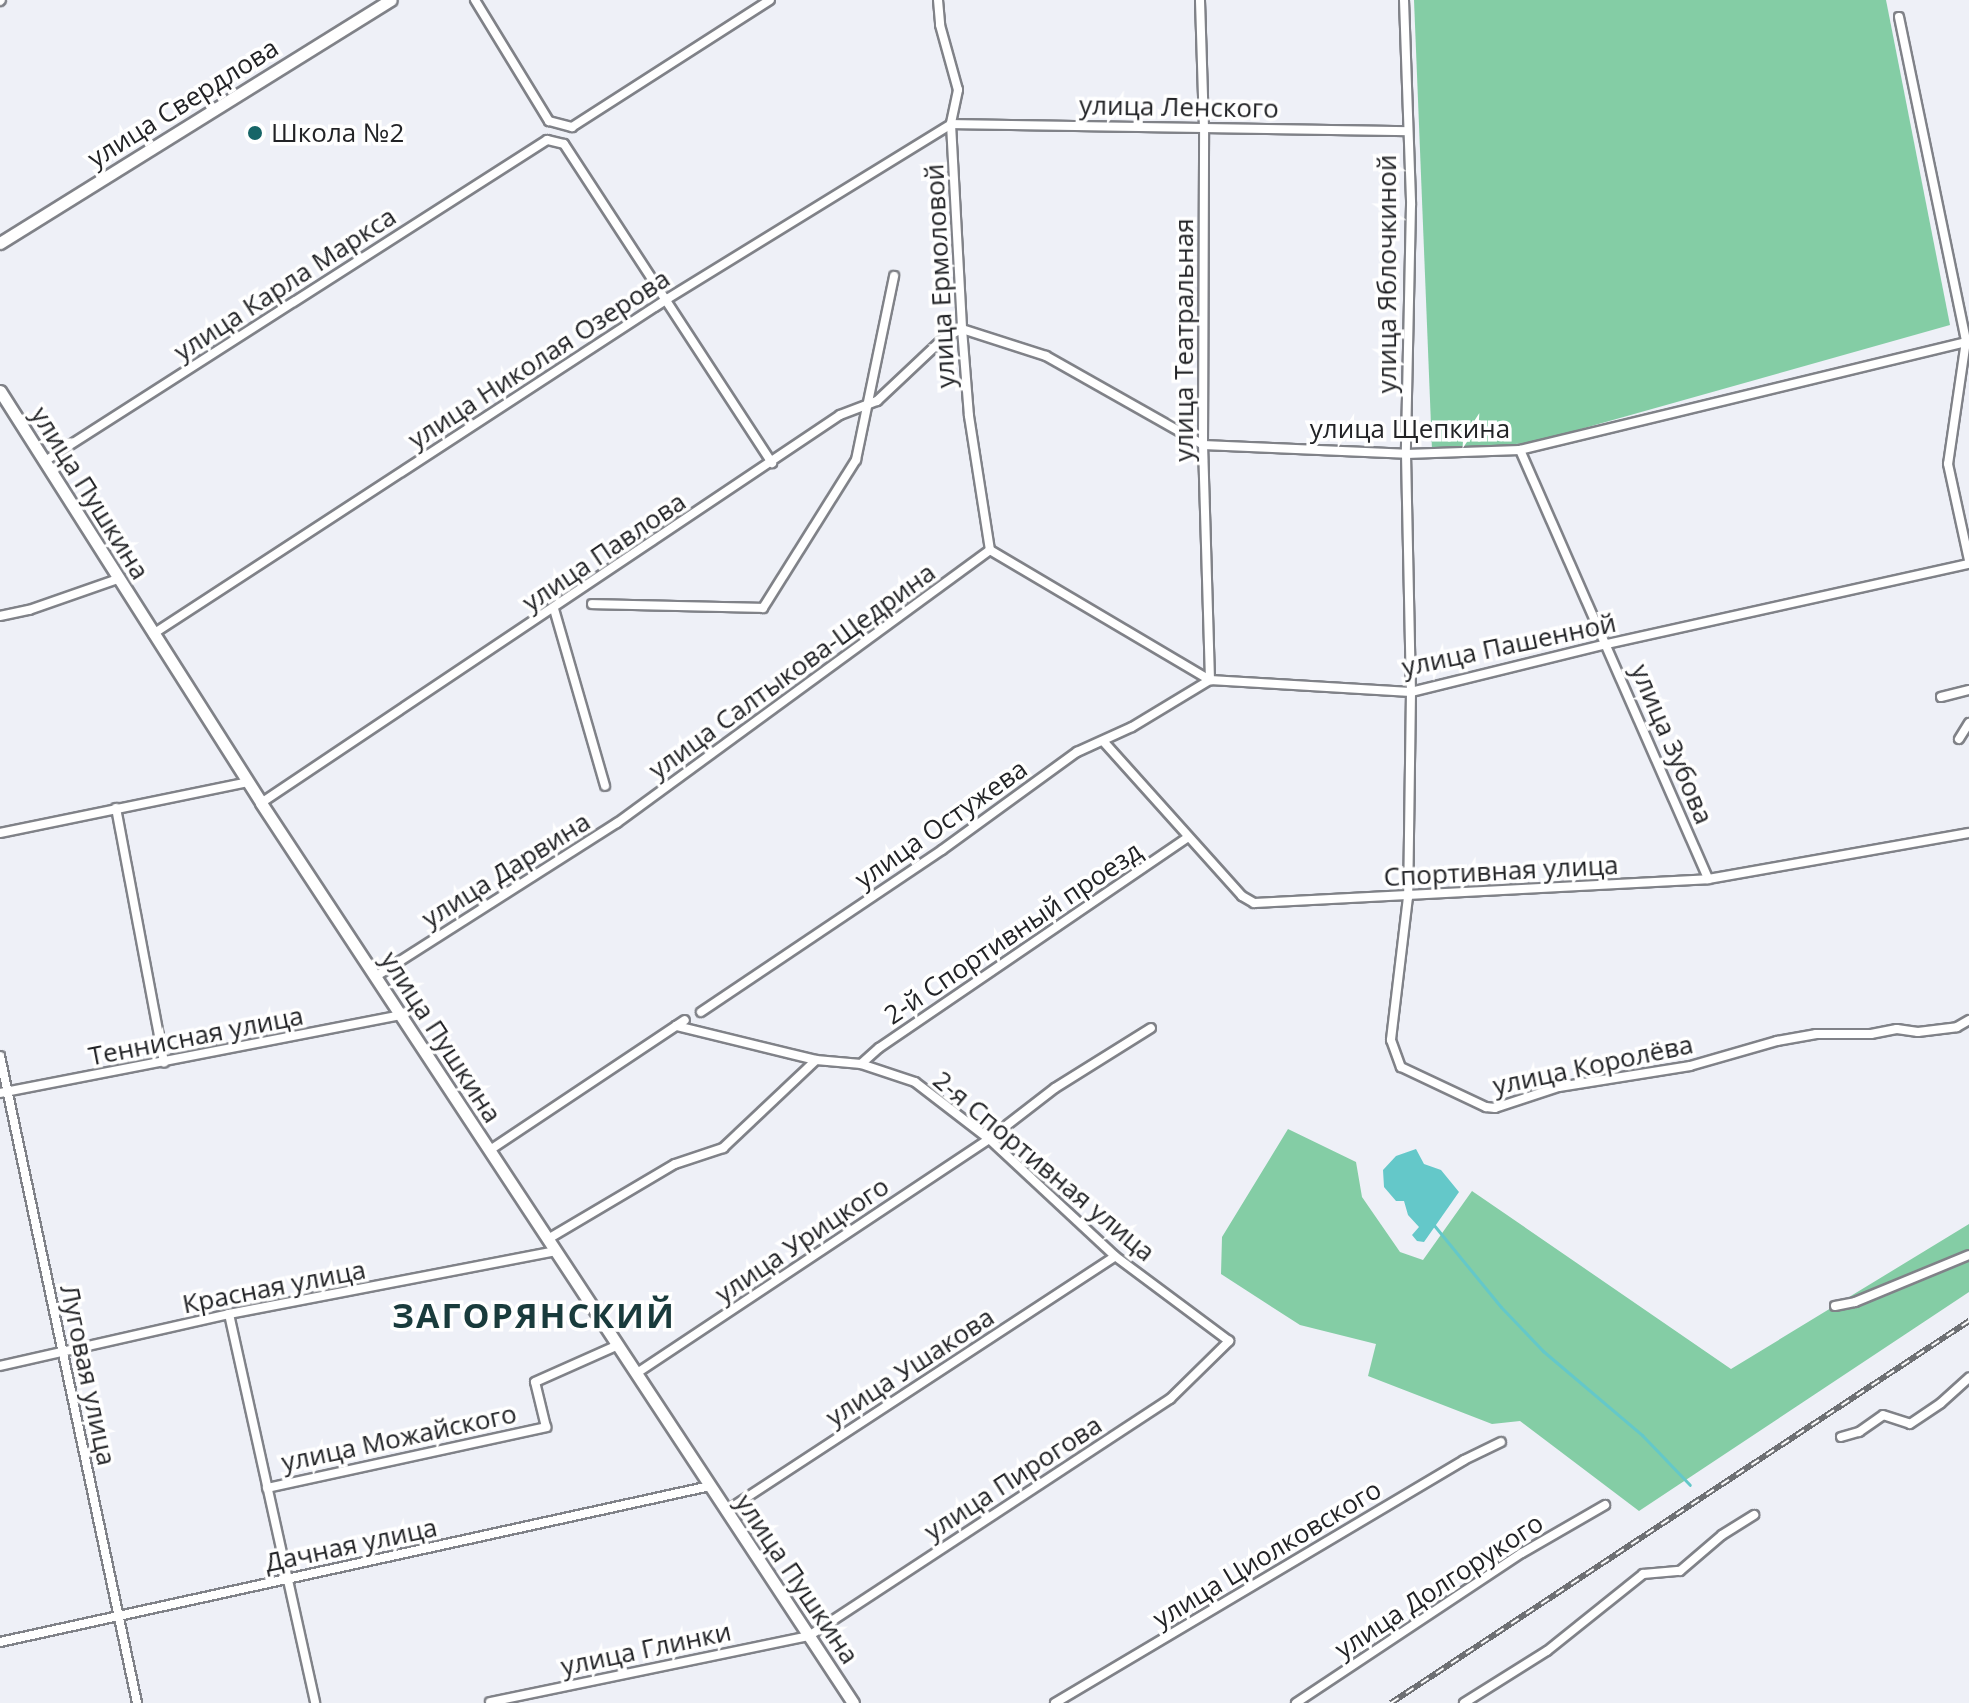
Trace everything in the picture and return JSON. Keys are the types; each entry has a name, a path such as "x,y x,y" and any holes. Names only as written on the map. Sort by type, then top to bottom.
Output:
{"main road":[{"name":"улица Свердлова","path":"0,243 390,0"},
{"name":"улица Пушкина","path":"0,391 4,404 45,461 261,803 853,1703"}],"street":[{"path":"475,0 549,121 572,127 770,0"},
{"name":"улица Ермоловой","path":"938,0 940,25 958,90 951,124 962,329 969,416 990,550"},
{"name":"улица Театральная","path":"1200,0 1204,128 1203,445 1210,680"},
{"name":"улица Яблочкиной","path":"1404,0 1411,205 1406,454 1411,692"},
{"path":"1899,17 1967,341 1948,464 1969,562"},
{"name":"улица Ленского","path":"951,124 1407,131"},
{"name":"улица Николая Озерова","path":"153,634 667,299 951,124"},
{"name":"улица Карла Маркса","path":"45,461 547,140 564,144 667,299"},
{"path":"592,604 763,608 856,460 894,276"},
{"path":"667,299 772,463"},
{"name":"улица Щепкина","path":"962,329 1046,356 1203,445 1406,454 1520,450 1967,341"},
{"name":"улица Павлова","path":"261,803 840,415 877,401 945,337 962,329"},
{"name":"улица Зубова","path":"1520,450 1708,879"},
{"name":"улица Пашенной","path":"990,550 1210,680 1411,692 1969,562"},
{"name":"улица Салтыкова-Щедрина","path":"617,823 990,550"},
{"path":"0,616 29,610 118,579"},
{"path":"554,609 605,786"},
{"name":"улица Остужева","path":"701,1012 942,850 1077,752 1132,727 1210,680"},
{"path":"1941,697 1969,690"},
{"name":"улица Королёва","path":"1411,692 1408,897 1392,1020 1394,1055 1409,1073 1486,1107 1495,1108 1559,1087 1690,1066 1816,1034 1871,1034 1897,1029 1918,1032 1957,1027 1969,1020"},
{"path":"1959,739 1969,723"},
{"name":"Спортивная улица","path":"1103,741 1242,896 1254,903 1708,879 1969,833"},
{"path":"0,833 248,782"},
{"path":"116,808 164,1063"},
{"name":"улица Дарвина","path":"375,977 617,823"},
{"name":"2-й Спортивный проезд","path":"861,1064 879,1048 1188,837"},
{"name":"Теннисная улица","path":"4,1093 400,1015"},
{"path":"490,1150 685,1020"},
{"name":"2-я Спортивная улица","path":"676,1026 816,1060 861,1064 915,1082 989,1139 1115,1256 1229,1341"},
{"name":"улица Урицкого","path":"637,1373 989,1139 1055,1088 1151,1028"},
{"name":"Луговая улица","path":"0,1056 4,1093 137,1703"},
{"path":"548,1239 675,1164 723,1148 816,1060"},
{"name":"Красная улица","path":"0,1366 229,1314 556,1251"},
{"path":"1835,1306 1855,1302 1969,1255"},
{"name":"улица Ушакова","path":"726,1511 1115,1256"},
{"path":"229,1314 290,1578 315,1703"},
{"name":"улица Пирогова","path":"809,1636 1170,1399 1229,1341"},
{"name":"улица Можайского","path":"267,1488 546,1427 535,1382 618,1345"},
{"path":"1841,1437 1859,1432 1883,1415 1910,1424 1941,1403 1969,1378"},
{"name":"улица Циолковского","path":"1055,1703 1464,1460 1501,1442"},
{"name":"Дачная улица","path":"0,1642 710,1486"},
{"name":"улица Долгорукого","path":"1296,1703 1522,1553 1605,1505"},
{"path":"1464,1703 1547,1651 1643,1574 1680,1571 1722,1535 1754,1515"},
{"name":"улица Глинки","path":"490,1702 809,1636"}],"green space":[{"path":"1414,0 1886,0 1950,325 1531,443 1432,450"},
{"path":"1288,1129 1356,1162 1362,1197 1400,1252 1423,1260 1472,1191 1731,1369 1969,1224 1969,1292 1639,1511 1520,1421 1492,1424 1368,1376 1376,1344 1300,1325 1221,1274 1222,1237"}],"water":[{"path":"1416,1149 1424,1164 1441,1170 1459,1192 1424,1242 1417,1241 1412,1235 1419,1227 1408,1215 1404,1201 1396,1201 1384,1187 1383,1170 1396,1156"}],"waterway":[{"path":"1433,1224 1501,1307 1543,1351 1642,1435 1690,1485"}],"railway":[{"path":"1391,1703 1969,1321"}],"place":[{"name":"Школа №2","path":"255,133"}],"district":[{"name":"ЗАГОРЯНСКИЙ","path":"534,1316"}]}
